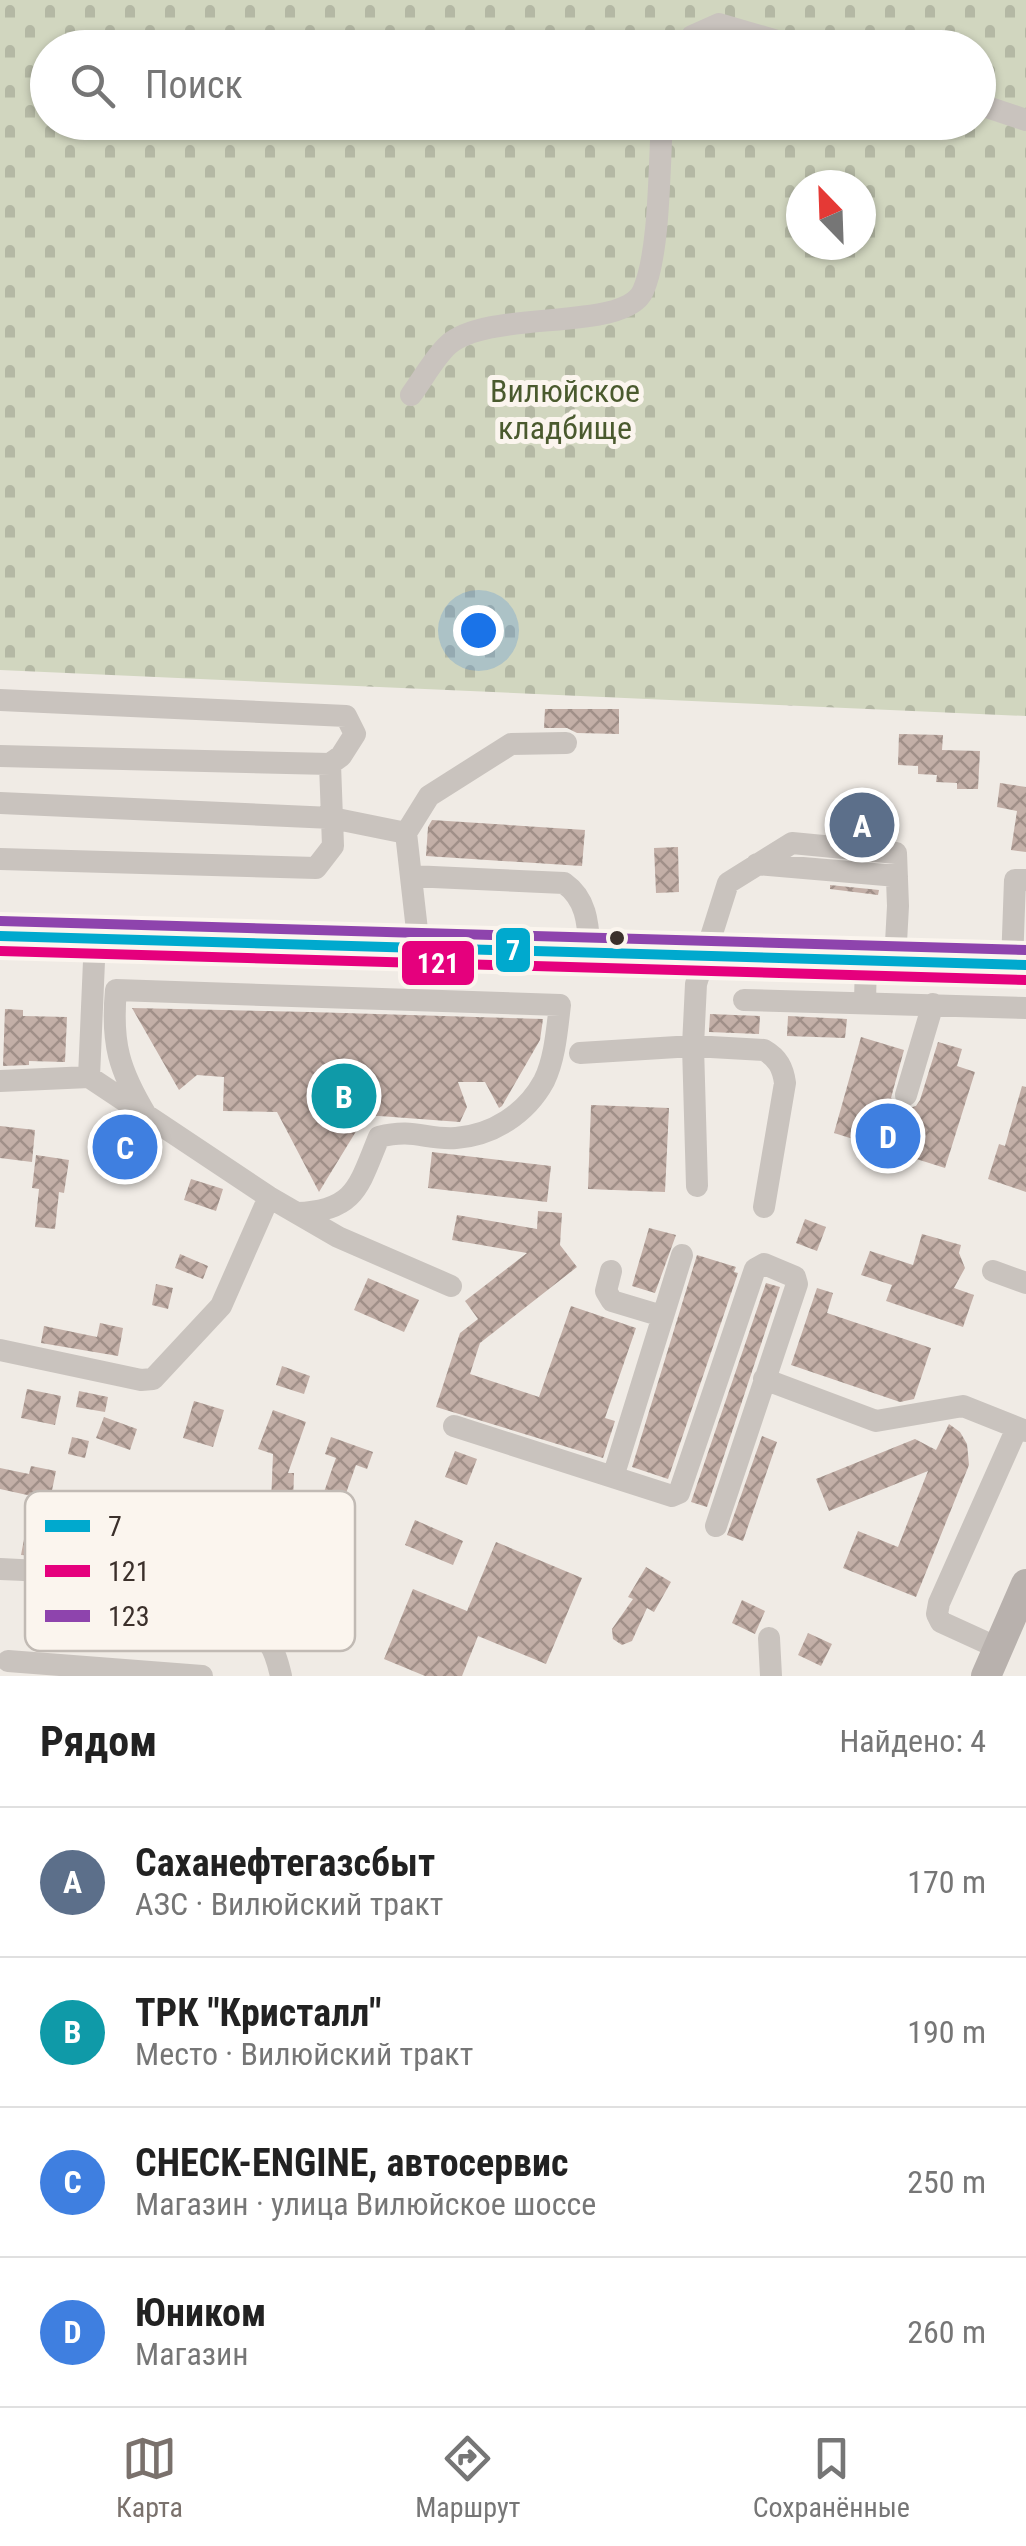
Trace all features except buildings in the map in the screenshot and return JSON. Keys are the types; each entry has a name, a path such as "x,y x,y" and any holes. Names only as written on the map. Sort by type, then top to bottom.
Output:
{"main road":[{"path":"0,936 1019,964"},
{"path":"992,1662 1026,1584"}],"street":[{"path":"706,30 719,24 740,30"},
{"path":"996,110 1026,120"},
{"path":"412,394 449,344 481,328 621,311 642,295 652,261 661,140"},
{"path":"0,700 346,716 355,734 341,756 330,764 0,756"},
{"path":"419,948 406,833 429,796 512,744 566,743"},
{"path":"0,858 316,868 333,846 330,764"},
{"path":"0,803 332,818 406,833"},
{"path":"698,1186 693,1046 696,984 728,883 792,843 896,854 897,876 880,961 865,1002"},
{"path":"410,876 564,883 578,893 587,916 590,953"},
{"path":"1019,964 1015,880 1026,880"},
{"path":"89,1078 95,938"},
{"path":"146,1115 119,1065 112,1026 116,990 560,1005 544,1081 510,1122 488,1132 454,1138 401,1131 379,1137 359,1189 341,1204 322,1212 297,1213"},
{"path":"744,1000 1026,1008"},
{"path":"906,1094 933,1004"},
{"path":"580,1053 693,1046 764,1050 778,1061 785,1083 764,1207"},
{"path":"0,1081 89,1078 269,1197 338,1237 451,1286"},
{"path":"0,1350 141,1380 153,1379 221,1306 269,1197"},
{"path":"613,1478 682,1255"},
{"path":"454,1426 672,1496 683,1488 755,1269 764,1264 795,1276 797,1284 716,1526"},
{"path":"611,1271 606,1291 612,1301 662,1316"},
{"path":"992,1271 1026,1283"},
{"path":"764,1380 876,1421 963,1406 1022,1429 937,1614 941,1622 992,1662"},
{"path":"0,1568 25,1570"},
{"path":"769,1638 771,1676"},
{"path":"274,1651 280,1676"},
{"path":"8,1661 202,1676"}],"green space":[{"name":"Вилюйское кладбище","path":"0,0 1026,0 1026,716 0,670"}],"transit line":[{"name":"123","path":"0,921 1026,950"},
{"name":"7","path":"0,936 1026,965"},
{"name":"121","path":"0,951 1026,980"}],"place":[{"name":"Саханефтегазсбыт","path":"862,825"},
{"name":"ТРК \"Кристалл\"","path":"344,1096"},
{"name":"Юником","path":"888,1136"},
{"name":"CHECK-ENGINE, автосервис","path":"125,1147"}]}
